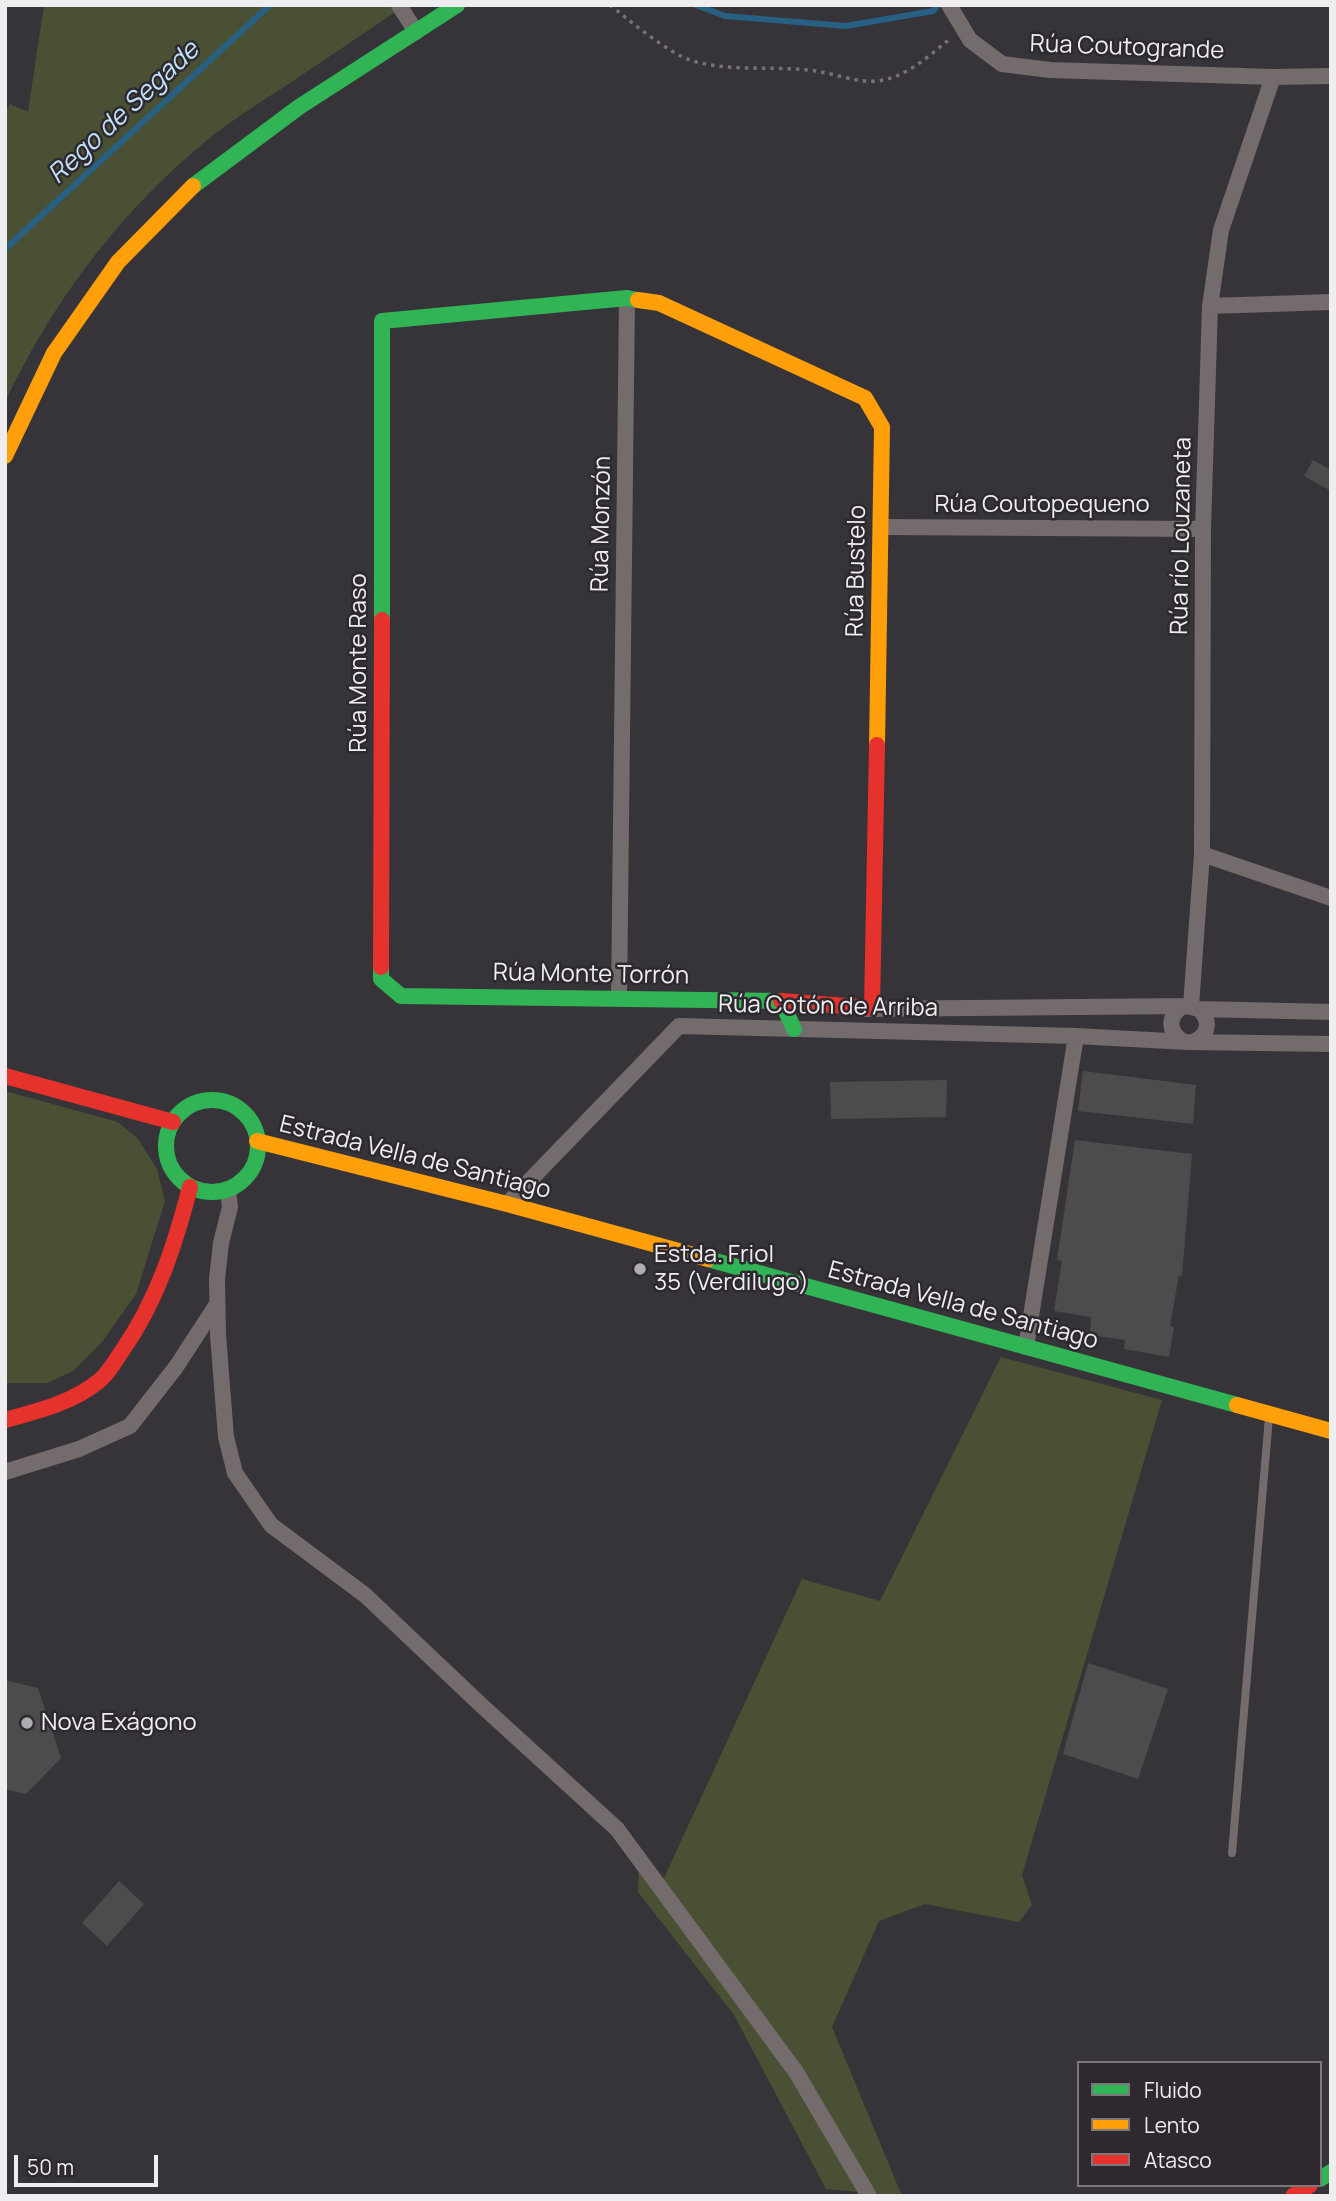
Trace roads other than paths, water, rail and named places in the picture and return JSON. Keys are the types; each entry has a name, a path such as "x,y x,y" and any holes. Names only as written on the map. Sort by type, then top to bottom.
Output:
{"main road":[{"path":"5,456 54,353 118,262 189,189 299,107 457,5"},
{"name":"Rúa Monte Raso","path":"401,996 381,979 382,321 627,298"},
{"name":"Rúa Bustelo","path":"627,298 659,303 865,398 881,427 872,1008"},
{"name":"Rúa Monte Torrón","path":"401,996 781,1001 872,1008"},
{"path":"781,1001 794,1029"},
{"path":"5,1076 173,1122 166,1140 166,1154 179,1179 203,1192 228,1189"},
{"name":"Estrada Vella de Santiago","path":"173,1122 189,1106 215,1100 228,1103 249,1119 257,1141 256,1158 251,1170 241,1182 228,1189"},
{"name":"Estrada Vella de Santiago","path":"257,1141 507,1204 1331,1431"},
{"path":"5,1420 56,1406 100,1380 122,1352 153,1303 190,1187"},
{"path":"18,1402 56,1406"}],"street":[{"path":"399,5 416,32"},
{"name":"Rúa Coutogrande","path":"949,5 970,40 1002,64 1050,70 1331,76"},
{"name":"Rúa río Louzaneta","path":"1191,1007 1202,854 1203,529 1210,306 1221,230 1273,76"},
{"name":"Rúa Monzón","path":"619,998 627,298"},
{"path":"1210,306 1331,302"},
{"name":"Rúa Coutopequeno","path":"881,527 1203,529"},
{"path":"1202,854 1331,898"},
{"path":"1191,1007 1206,1019 1206,1030 1203,1036 1187,1041 1173,1032 1171,1027 1173,1015 1191,1007"},
{"name":"Rúa Monte Torrón","path":"794,1029 812,1011 872,1008 1191,1007 1331,1012"},
{"name":"Rúa Cotón de Arriba","path":"507,1204 679,1026 1331,1044"},
{"path":"1026,1347 1076,1036"},
{"path":"228,1189 230,1207 221,1243 217,1304 226,1437 235,1473 271,1525 365,1595 617,1829 796,2073 869,2196"},
{"path":"5,1472 79,1449 130,1426 176,1367 217,1304"}],"lane":[{"path":"1232,1853 1269,1414"}],"waterway":[{"name":"Rego de Segade","path":"5,249 270,5"},
{"name":"Rego de Segade","path":"696,5 725,16 846,26 933,11 938,5"}],"place":[{"name":"Estda. Friol 35 (Verdilugo)","path":"640,1269"},
{"name":"Nova Exágono","path":"27,1723"}]}
